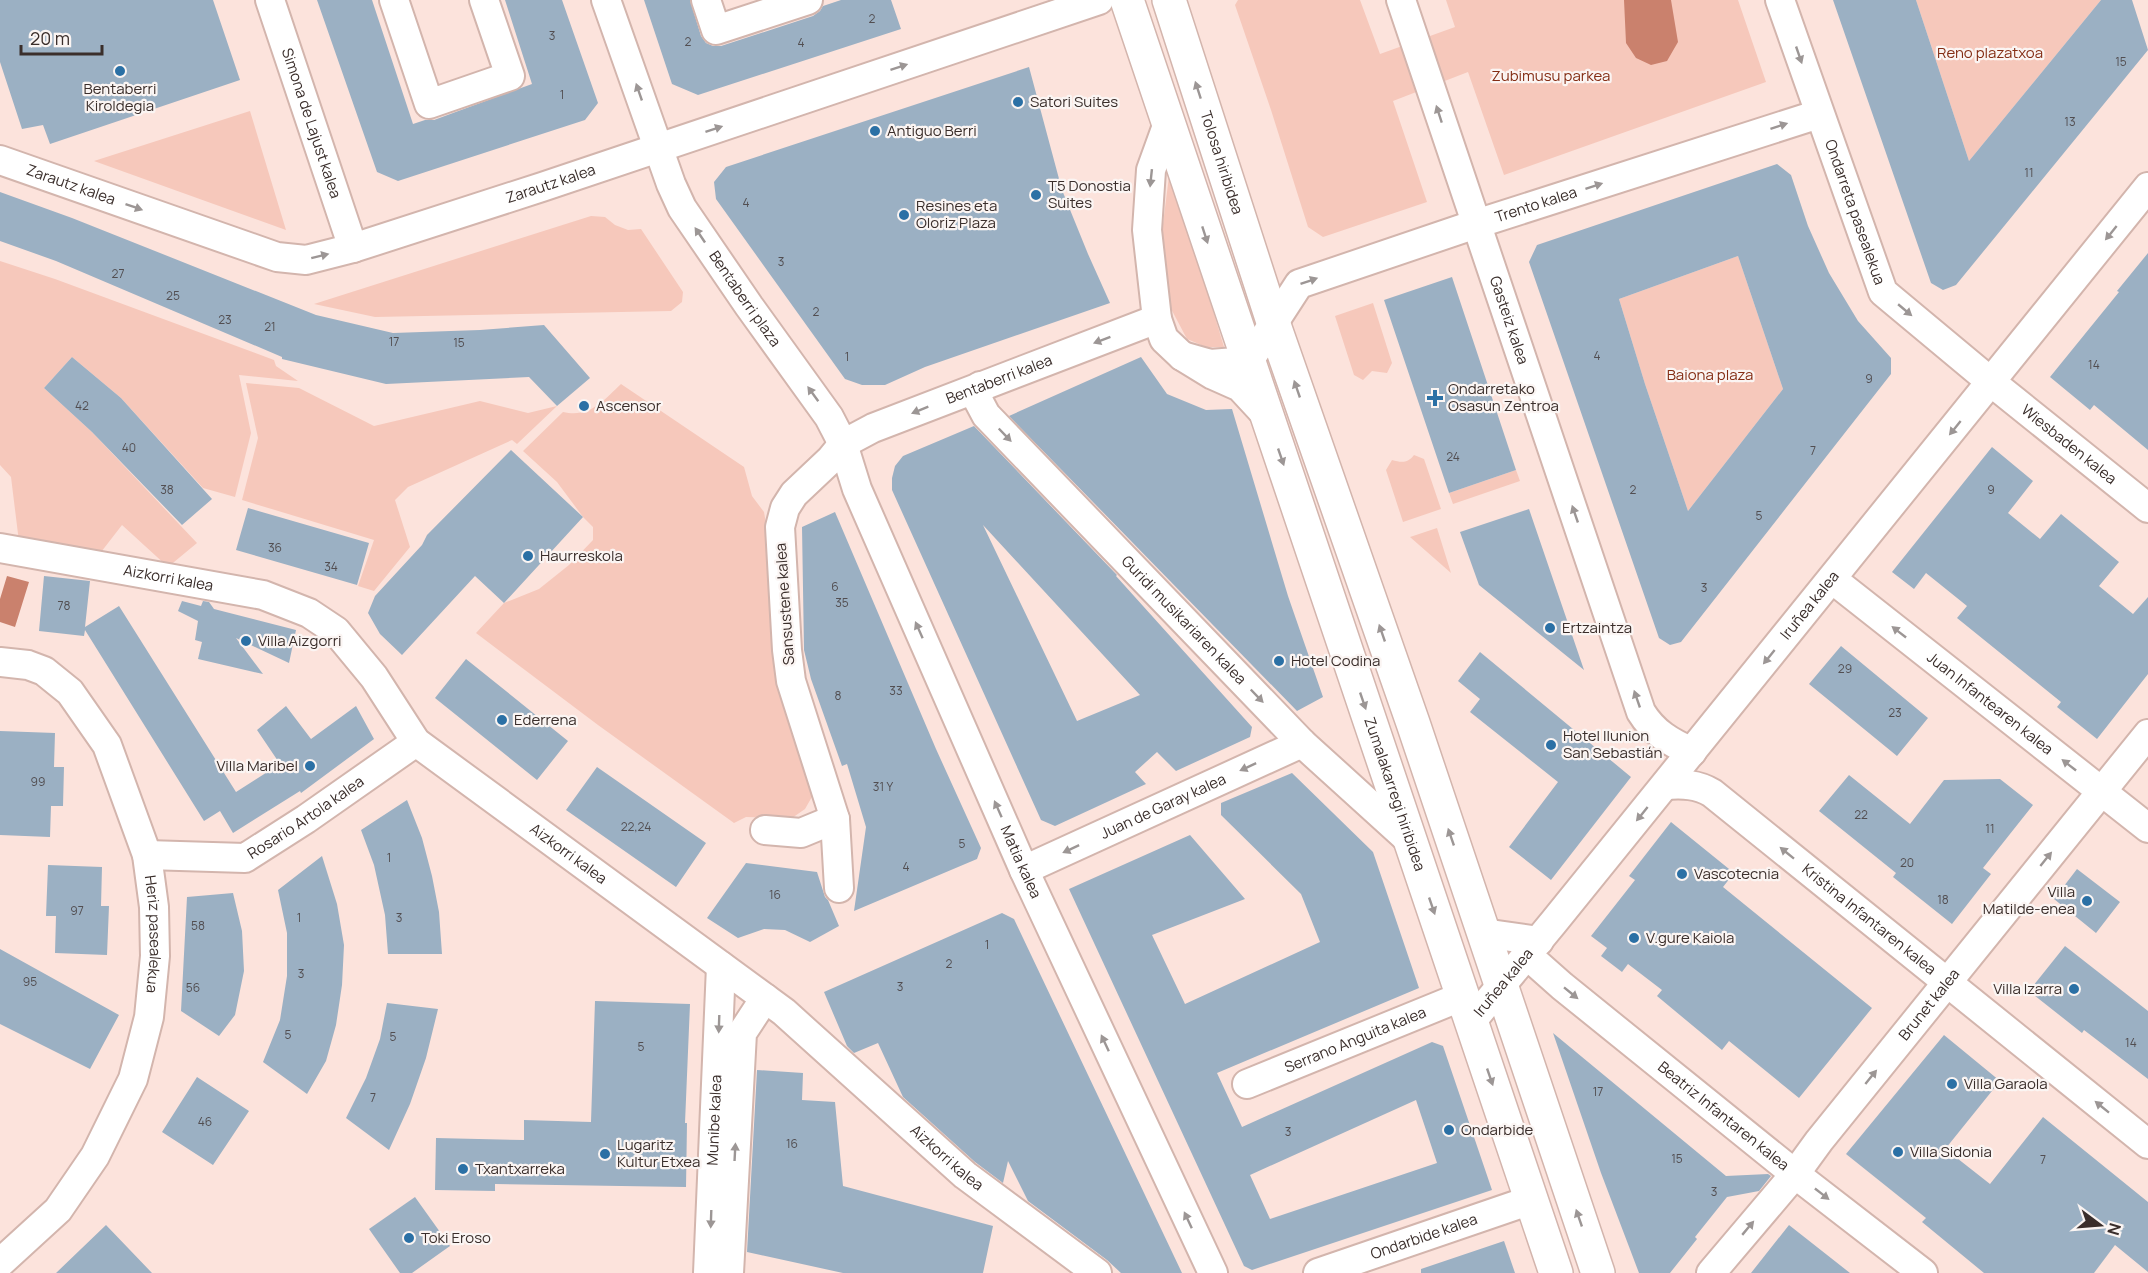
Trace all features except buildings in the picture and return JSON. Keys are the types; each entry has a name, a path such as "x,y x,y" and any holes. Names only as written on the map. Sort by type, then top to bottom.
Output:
{"main road":[{"path":"1127,0 1168,123"},
{"name":"Tolosa hiribidea","path":"1169,0 1274,325"},
{"name":"Zumalakarregi hiribidea","path":"1168,123 1556,1273"},
{"path":"1274,325 1409,712 1598,1273"}],"street":[{"name":"Simona de Lajust kalea","path":"270,0 353,248"},
{"path":"394,0 429,104 510,76 484,0"},
{"name":"Bentaberri plaza","path":"606,0 671,184 682,208 749,306 830,417 843,444"},
{"path":"706,0 716,30 808,0"},
{"name":"Zarautz kalea","path":"0,160 277,257 306,260 353,248 551,184 1098,0"},
{"name":"Gasteiz kalea","path":"1401,0 1641,712 1650,726 1667,741 1692,752"},
{"name":"Ondarreta pasealekua","path":"1780,0 1818,114 1883,292 1990,382"},
{"name":"Trento kalea","path":"1249,361 1299,284 1476,224 1818,114"},
{"path":"1168,123 1151,170 1147,230 1156,320 1164,339 1182,356 1240,387 1268,417"},
{"name":"Iruñea kalea","path":"1467,1009 1501,986 1533,948 2148,187"},
{"name":"Bentaberri kalea","path":"843,444 873,428 1156,320"},
{"path":"1182,356 1210,363 1249,361"},
{"name":"Wiesbaden kalea","path":"1990,382 2148,508"},
{"name":"Guridi musikariaren kalea","path":"980,386 978,400 986,415 1302,743 1410,841"},
{"name":"Sansustene kalea","path":"839,888 835,819 791,681 780,527 785,508 794,494 830,460 843,444"},
{"name":"Matia kalea","path":"843,444 857,489 1024,870 1213,1273"},
{"name":"Aizkorri kalea","path":"0,548 263,595 309,613 336,631 345,641 374,677 416,742 784,1012 965,1176 1097,1273"},
{"name":"Juan Infantearen kalea","path":"1832,579 2148,828"},
{"name":"Heriz pasealekua","path":"0,662 28,665 44,671 70,692 107,745 147,855 154,907 155,956 149,1017 133,1079 95,1156 58,1210 0,1263"},
{"name":"Brunet kalea","path":"1711,1273 1795,1174 2148,734"},
{"name":"Rosario Artola kalea","path":"147,855 245,858 306,819 416,742"},
{"name":"Juan de Garay kalea","path":"1024,870 1302,743"},
{"name":"Kristina Infantaren kalea","path":"1666,785 1688,784 1712,793 2148,1143"},
{"path":"765,830 801,833 835,819"},
{"path":"1483,933 1533,948"},
{"name":"Beatriz Infantaren kalea","path":"1533,948 1562,986 1795,1174 1923,1273"},
{"name":"Munibe kalea","path":"708,1273 721,966"},
{"name":"Munibe kalea","path":"729,1273 741,1033 765,998"},
{"name":"Serrano Anguita kalea","path":"1247,1084 1467,1009"},
{"name":"Ondarbide kalea","path":"1318,1273 1531,1200"}],"green space":[{"name":"Zubimusu parkea","path":"1238,0 1360,0 1380,54 1455,27 1446,0 1738,0 1766,82 1504,175 1468,72 1393,101 1427,202 1323,237 1308,227 1235,5"},
{"name":"Reno plazatxoa","path":"1916,0 2101,0 1969,161"},
{"path":"250,111 286,230 94,161"},
{"path":"1170,168 1224,347 1206,347 1187,339 1168,303 1161,240"},
{"path":"591,216 605,217 615,225 628,230 641,229 683,292 682,302 671,311 375,317 314,304"},
{"name":"Baiona plaza","path":"1738,256 1783,389 1688,511 1619,299"},
{"path":"0,261 274,360 276,366 298,381 239,375 251,433 235,497 203,488 121,398 72,357 44,388 92,432 197,543 168,567 122,525 98,556 19,542 11,477 0,465"},
{"path":"1373,303 1392,363 1387,373 1372,371 1363,380 1354,375 1335,316"},
{"path":"246,383 299,388 374,426 480,401 528,413 557,406 517,444 512,440 408,487 395,500 410,547 374,591 358,586 374,540 242,500 258,438"},
{"path":"621,384 744,467 752,496 764,512 813,795 805,809 792,818 746,817 734,823 476,633 504,603 539,589 569,565 593,540 593,527 557,482 523,451 563,412 581,413 595,407"},
{"path":"1414,455 1424,459 1441,509 1403,522 1386,470 1392,460 1404,462"},
{"path":"1516,470 1520,481 1453,504 1449,493"},
{"path":"1437,528 1451,573 1410,537"}],"shaded area":[{"path":"1624,0 1671,0 1678,42 1667,61 1651,65 1636,58 1626,43"},
{"path":"7,576 29,582 15,627 0,622 0,599"}],"place":[{"name":"Bentaberri Kiroldegia","path":"120,71"},
{"name":"Satori Suites","path":"1018,102"},
{"name":"Antiguo Berri","path":"875,131"},
{"name":"T5 Donostia Suites","path":"1036,195"},
{"name":"Resines eta Oloriz Plaza","path":"904,215"},
{"name":"Ondarretako Osasun Zentroa","path":"1435,398"},
{"name":"Ascensor","path":"584,406"},
{"name":"Haurreskola","path":"528,556"},
{"name":"Ertzaintza","path":"1550,628"},
{"name":"Villa Aizgorri","path":"246,641"},
{"name":"Hotel Codina","path":"1279,661"},
{"name":"Ederrena","path":"502,720"},
{"name":"Hotel Ilunion San Sebastián","path":"1551,745"},
{"name":"Villa Maribel","path":"310,766"},
{"name":"Vascotecnia","path":"1682,874"},
{"name":"Villa Matilde-enea","path":"2087,901"},
{"name":"V.gure Kaiola","path":"1634,938"},
{"name":"Villa Izarra","path":"2074,989"},
{"name":"Villa Garaola","path":"1952,1084"},
{"name":"Ondarbide","path":"1449,1130"},
{"name":"Villa Sidonia","path":"1898,1152"},
{"name":"Lugaritz Kultur Etxea","path":"605,1154"},
{"name":"Txantxarreka","path":"463,1169"},
{"name":"Toki Eroso","path":"409,1238"}]}
